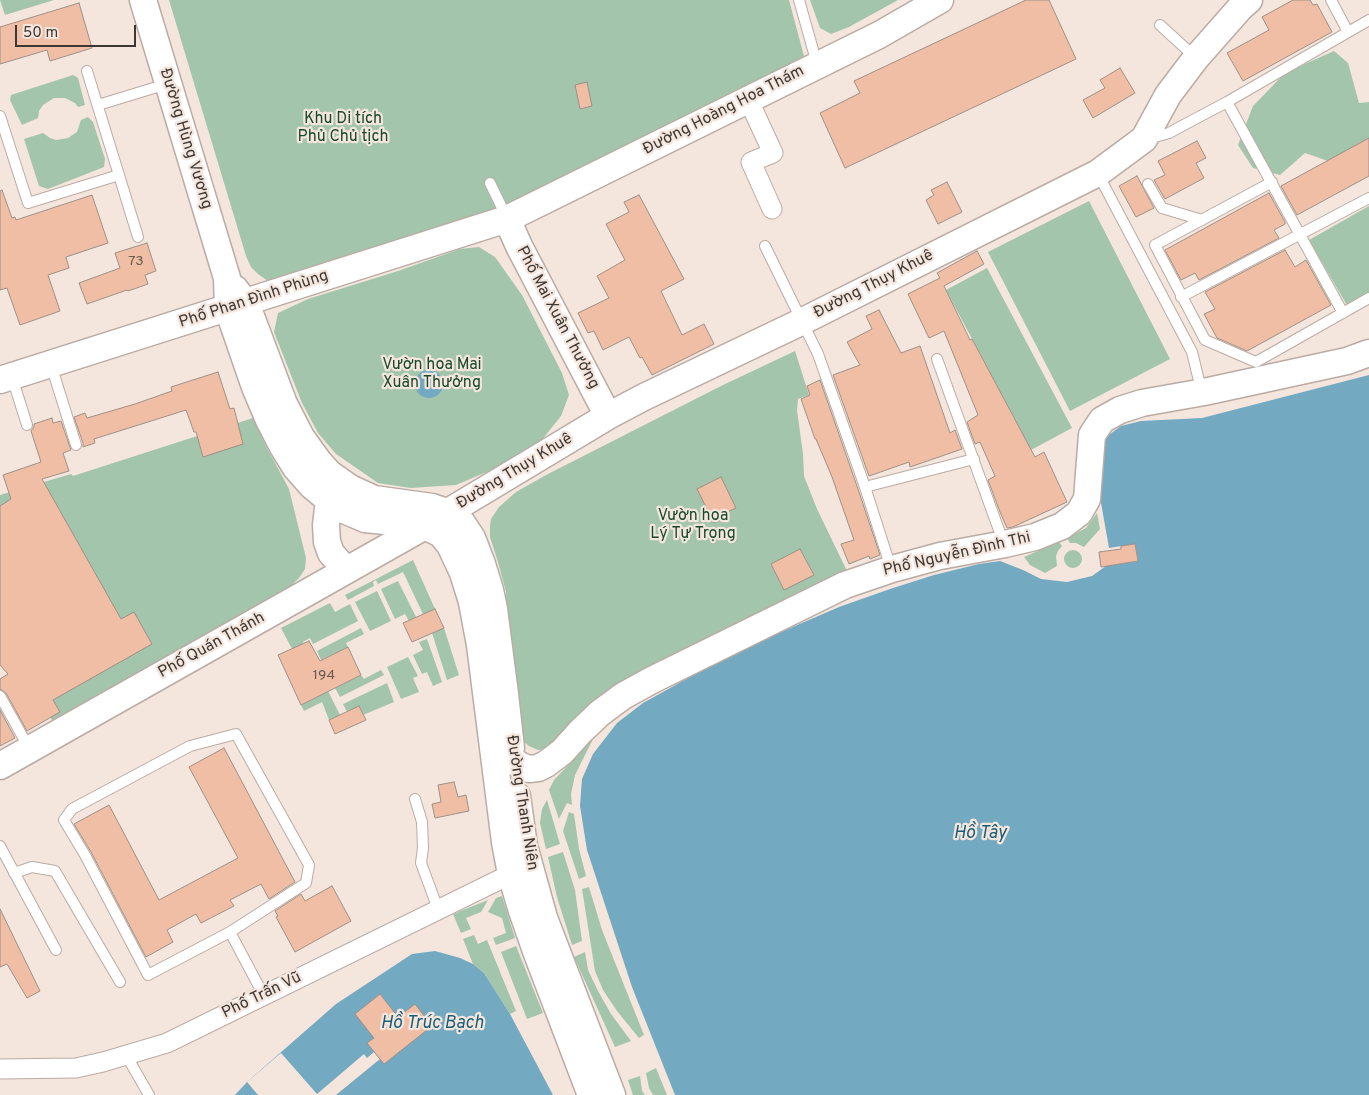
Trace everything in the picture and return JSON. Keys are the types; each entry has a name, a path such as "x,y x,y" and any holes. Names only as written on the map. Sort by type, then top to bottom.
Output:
{"main road":[{"name":"Đường Hùng Vương","path":"143,0 237,306 301,437 330,474 350,488 374,499 432,507 447,512"},
{"name":"Đường Hoàng Hoa Thám","path":"508,220 879,35 940,0"},
{"name":"Đường Thụy Khuê","path":"424,526 608,416 644,397 801,322 1098,173 1144,139 1168,94 1196,58 1240,7 1249,0"},
{"name":"Phố Phan Đình Phùng","path":"6,378 508,220"},
{"name":"Phố Mai Xuân Thưởng","path":"508,220 519,246 608,416"},
{"name":"Đường Hùng Vương","path":"237,306 255,387 282,447 296,468 311,485 344,510 365,519 424,526"},
{"name":"Phố Nguyễn Đình Thi","path":"512,760 529,769 538,768 546,764 562,752 600,713 623,696 845,585 892,569 940,556 1035,537 1062,526 1079,513 1087,498 1092,435 1102,420 1120,410 1142,403 1204,392 1347,361 1369,353"},
{"path":"329,500 326,525 327,542 346,570"},
{"name":"Đường Thanh Niên","path":"447,512 462,524 472,538 490,590 524,846 541,909 612,1095"},
{"name":"Đường Thanh Niên","path":"424,526 441,534 450,545 472,602 480,645 505,842 511,874 536,951 591,1095"},
{"name":"Phố Quán Thánh","path":"0,766 424,526"}],"street":[{"path":"748,99 773,153 751,162 772,210"},
{"name":"Phố Trấn Vũ","path":"0,1069 76,1068 167,1043 511,874"}],"lane":[{"path":"799,0 817,65"},
{"path":"1331,0 1348,32"},
{"path":"1144,139 1169,133 1227,102 1369,20"},
{"path":"1160,25 1196,58"},
{"path":"87,71 138,237"},
{"path":"98,105 168,83"},
{"path":"1227,102 1343,313"},
{"path":"0,116 28,203 119,175"},
{"path":"1098,173 1192,352 1200,385 1204,392"},
{"path":"1272,182 1155,245 1205,340 1256,362 1369,298"},
{"path":"490,183 508,220"},
{"path":"1148,184 1162,208 1202,220"},
{"path":"1181,297 1369,198"},
{"path":"765,246 818,354 892,569"},
{"path":"937,359 1005,544"},
{"path":"50,364 76,445"},
{"path":"6,378 27,425"},
{"path":"865,488 974,459"},
{"path":"0,696 30,749"},
{"path":"236,734 309,865 306,883 230,932 148,975 85,855 64,820 72,809 190,746 236,734"},
{"path":"415,798 422,822 423,848 421,863 438,909"},
{"path":"0,846 56,950"},
{"path":"14,873 32,867 55,871 120,982"},
{"path":"230,932 264,996"},
{"path":"126,1055 149,1095"}],"green space":[{"path":"0,0 54,0 5,15"},
{"name":"Khu Di tích Phủ Chủ tịch","path":"169,0 789,0 805,60 512,210 278,284 268,281 258,274 251,267 246,256"},
{"path":"810,0 898,0 849,27 831,34 820,28"},
{"path":"1334,51 1348,63 1359,103 1369,102 1369,138 1328,161 1305,153 1280,175 1253,168 1238,145 1253,106 1285,73"},
{"path":"73,75 78,78 85,105 78,107 75,103 65,98 54,98 43,105 39,111 38,118 22,125 10,100 11,95"},
{"path":"88,117 93,122 105,159 104,167 48,189 39,186 24,139 43,133 56,140 68,138 77,132 81,120"},
{"path":"1089,201 1170,359 1070,411 988,252"},
{"path":"1369,206 1369,295 1348,307 1309,240"},
{"name":"Vườn hoa Mai Xuân Thưởng","path":"479,247 495,257 522,295 562,373 569,395 561,416 541,441 496,468 456,485 411,488 378,483 336,454 318,433 302,403 274,332 278,313 308,299 398,271 460,249"},
{"path":"987,268 1072,428 1031,450 946,290"},
{"name":"Vườn hoa Lý Tự Trọng","path":"795,351 809,395 798,399 797,410 804,476 817,509 847,571 546,749 538,750 529,746 520,737 506,619 506,592 490,537 491,519 499,507 516,492 546,475 721,386"},
{"path":"253,418 289,489 306,558 305,569 291,586 53,722 25,673 0,646 0,495 71,474 73,476"},
{"path":"1097,513 1100,529 1084,547 1076,543 1070,543 1067,538 1086,528"},
{"path":"1059,542 1062,546 1056,556 1057,566 1045,573 1030,565 1024,557"},
{"path":"1073,550 1079,553 1082,559 1079,565 1073,568 1067,565 1064,559 1067,553"},
{"path":"413,560 435,609 423,614 403,572 378,584 376,580 373,582 374,586 348,600 345,595"},
{"path":"398,581 416,617 409,621 405,614 395,619 381,589"},
{"path":"377,591 391,621 370,631 355,602"},
{"path":"330,603 335,612 350,604 358,621 313,644 310,638 303,642 306,647 294,650 281,628"},
{"path":"361,628 364,634 346,643 348,647 321,660 317,651"},
{"path":"444,628 459,675 447,680 432,633"},
{"path":"427,639 442,682 433,686 427,672 422,674 413,655 423,650 419,642"},
{"path":"408,657 418,676 413,678 419,692 401,699 387,667"},
{"path":"381,670 384,675 340,697 335,688 361,675 364,679"},
{"path":"387,683 394,702 363,715 359,706 347,712 343,704"},
{"path":"328,691 340,715 329,720 322,702 304,711 301,705"},
{"path":"593,739 575,775 571,794 572,805 567,803 559,819 549,790 554,780"},
{"path":"547,800 560,844 546,849 540,823 542,809"},
{"path":"569,812 574,814 579,849 586,876 579,879 563,831"},
{"path":"563,852 575,890 582,941 572,945 557,897 548,857"},
{"path":"589,887 602,930 644,1035 639,1038 603,990 595,971 582,889"},
{"path":"502,896 515,938 496,945 493,938 506,933 502,918 488,912 496,898"},
{"path":"488,900 481,912 466,918 471,929 461,933 453,914"},
{"path":"474,935 478,944 487,940 516,1011 510,1014 484,973 473,964 463,939"},
{"path":"516,946 543,1013 527,1019 501,952"},
{"path":"585,952 588,970 598,991 611,1014 631,1041 615,1047 574,957"},
{"path":"656,1068 667,1095 653,1095 649,1088 646,1073"},
{"path":"640,1076 642,1091 645,1095 633,1095 628,1080"}],"water":[{"path":"429,370 439,374 443,384 439,394 429,398 419,394 415,384 419,374"},
{"name":"Hồ Tây","path":"1369,375 1369,1095 675,1095 632,987 587,850 580,806 582,779 593,754 617,723 643,703 737,651 839,607 934,575 1000,561 1041,579 1067,582 1092,576 1106,566 1138,561 1135,544 1109,548 1100,497 1100,450 1106,437 1121,426 1141,421 1202,418"},
{"name":"Hồ Trúc Bạch","path":"435,951 460,958 473,964 484,973 510,1014 553,1095 235,1095 247,1082 336,1004 412,954"}],"pier":[{"path":"374,1052 380,1059 336,1095 258,1095 247,1082 281,1053 317,1094 364,1054 367,1058"}],"building":[{"path":"1026,0 1049,0 1076,59 845,168 820,113 860,93 854,81"},
{"path":"1293,0 1310,0 1313,5 1317,4 1332,32 1243,81 1227,53 1269,30 1262,17"},
{"path":"79,3 92,48 50,61 47,50 0,64 0,27"},
{"path":"1120,68 1135,93 1093,118 1083,100 1105,88 1100,80"},
{"path":"587,82 592,106 580,109 575,85"},
{"path":"1369,138 1369,176 1297,215 1281,186"},
{"path":"1197,141 1206,158 1196,163 1204,178 1165,199 1154,180 1165,175 1158,161"},
{"path":"1137,176 1154,208 1136,217 1119,186"},
{"path":"947,182 962,212 938,224 926,200 934,195 931,190"},
{"path":"2,190 12,218 15,217 16,220 92,195 108,243 66,257 69,268 48,275 60,311 20,325 7,288 0,290 0,191"},
{"path":"1269,193 1285,222 1285,224 1274,230 1279,238 1199,280 1195,273 1181,280 1165,250"},
{"path":"639,195 684,279 661,291 682,335 704,324 714,344 652,375 629,337 603,350 594,331 588,333 578,313 609,298 597,276 625,260 606,224 629,212 624,202"},
{"path":"147,243 156,271 145,275 148,284 87,304 79,283 120,268 115,253"},
{"path":"1285,250 1295,267 1306,260 1331,305 1247,351 1217,338 1204,314 1215,309 1205,292"},
{"path":"977,251 984,264 944,286 970,340 972,339 1035,457 1044,452 1067,502 1007,528 988,480 995,476 980,442 975,444 967,422 978,415 944,331 929,338 908,294 940,278 937,273"},
{"path":"879,310 901,353 920,346 950,433 955,430 962,449 910,467 909,462 869,476 833,375 860,365 847,342 872,329 866,316"},
{"path":"218,372 230,409 234,408 243,444 203,457 196,432 194,432 186,410 94,439 95,443 83,447 74,417 85,413 87,418 135,404 172,391 171,387"},
{"path":"820,380 880,555 870,559 869,556 849,564 841,544 854,540 832,477 815,439 801,399 810,395 807,386"},
{"path":"52,418 53,423 61,421 71,450 63,453 69,471 42,479 121,619 134,612 152,644 53,700 60,712 27,731 6,693 0,689 0,679 8,674 0,665 0,506 11,499 3,475 41,462 31,431 34,424"},
{"path":"721,477 736,508 727,512 729,516 714,523 697,489"},
{"path":"1135,544 1138,561 1101,567 1099,552 1121,549 1121,546"},
{"path":"800,549 814,575 784,590 771,564"},
{"path":"435,609 444,628 412,642 403,623"},
{"path":"309,641 320,661 348,647 361,675 301,705 278,655"},
{"path":"359,706 366,720 335,734 329,720"},
{"path":"0,710 15,738 0,746"},
{"path":"224,748 295,882 269,899 261,884 230,900 234,906 201,923 196,914 167,930 173,942 146,957 91,852 74,824 109,805 159,900 238,858 189,767"},
{"path":"454,782 458,797 466,795 469,811 435,818 432,804 441,802 438,785"},
{"path":"332,886 351,921 295,952 276,917 278,916 275,911 301,894 305,901"},
{"path":"0,909 40,991 27,998 7,964 0,967"},
{"path":"380,994 398,1017 415,1004 432,1026 384,1064 367,1043 374,1038 355,1014"}]}
